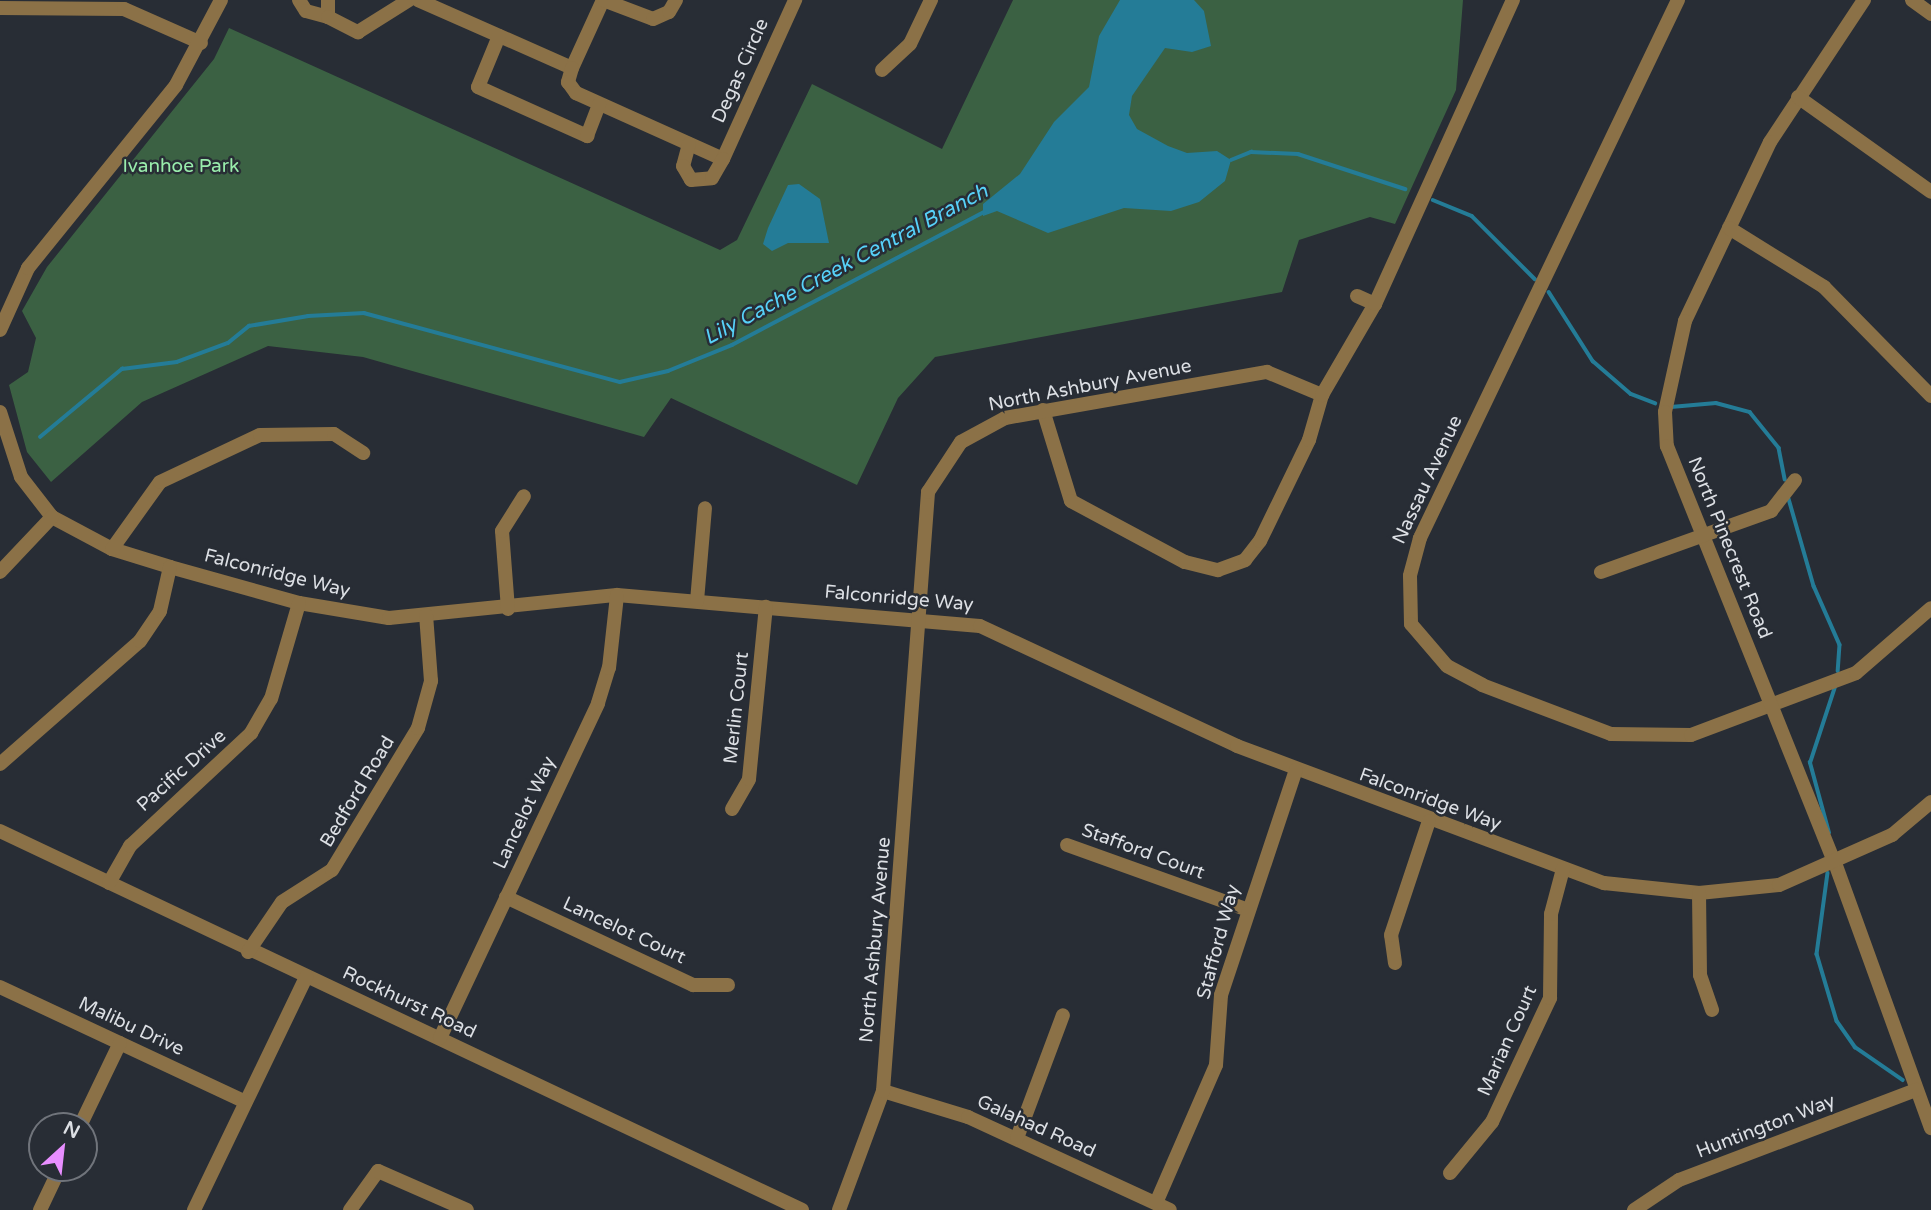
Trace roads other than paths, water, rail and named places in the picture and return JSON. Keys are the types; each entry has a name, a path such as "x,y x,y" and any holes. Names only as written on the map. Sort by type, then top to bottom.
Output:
{"street":[{"path":"0,330 28,268 176,85 201,43 221,0"},
{"path":"299,0 306,11 328,17 358,32 409,0"},
{"path":"328,0 328,17"},
{"path":"418,0 572,68"},
{"path":"676,0 670,12 653,19 603,0 568,82 576,93 723,159"},
{"name":"Degas Circle","path":"688,144 683,166 691,180 712,178 795,0"},
{"path":"883,70 910,44 931,0"},
{"path":"1043,410 1071,501 1174,556 1218,570 1245,560 1261,541 1309,440 1322,395 1375,304 1513,0"},
{"name":"Nassau Avenue","path":"1678,0 1420,538 1410,576 1411,624 1457,674 1611,734 1691,735 1772,709 1856,673 1931,608"},
{"name":"North Pinecrest Road","path":"1864,0 1798,97 1729,228 1675,348 1665,412 1667,446 1707,538 1772,709 1835,863 1931,1128"},
{"path":"1912,0 1931,13"},
{"path":"0,8 125,5 201,43"},
{"path":"499,36 478,87 587,136 599,104"},
{"path":"1798,97 1931,192"},
{"path":"1729,228 1824,286 1931,397"},
{"path":"1357,296 1375,304"},
{"name":"North Ashbury Avenue","path":"839,1210 883,1091 928,492 934,481 971,433 1043,410 1267,372 1322,395"},
{"name":"Falconridge Way","path":"0,412 21,477 52,517 112,549 170,567 299,603 389,618 508,609 617,596 919,618 991,630 1296,770 1563,869 1637,890 1699,893 1779,885 1835,863 1892,835 1931,802"},
{"path":"112,549 160,482 260,435 334,434 363,453"},
{"path":"1601,572 1707,538 1771,511 1795,480"},
{"path":"508,609 502,531 524,496"},
{"path":"697,601 705,508"},
{"path":"0,572 52,517"},
{"path":"0,764 140,641 160,611 170,567"},
{"name":"Lancelot Way","path":"440,1038 605,685 617,596"},
{"name":"Pacific Drive","path":"109,883 130,846 251,733 271,699 299,603"},
{"name":"Merlin Court","path":"732,809 749,779 766,607"},
{"name":"Bedford Road","path":"248,952 282,902 332,870 418,728 432,671 426,615"},
{"name":"Stafford Way","path":"1156,1203 1216,1065 1221,995 1246,909 1296,770"},
{"path":"1395,963 1391,935 1429,821"},
{"name":"Rockhurst Road","path":"0,831 248,952 440,1038 802,1210"},
{"name":"Stafford Court","path":"1067,845 1246,909"},
{"name":"Marian Court","path":"1450,1173 1492,1122 1550,998 1551,914 1563,869"},
{"path":"1699,893 1700,975 1712,1010"},
{"name":"Lancelot Court","path":"506,897 693,985 728,985"},
{"path":"194,1210 306,977"},
{"name":"Malibu Drive","path":"0,987 245,1102"},
{"path":"1017,1138 1063,1015"},
{"path":"87,1112 120,1043"},
{"name":"Huntington Way","path":"1634,1210 1679,1180 1916,1090"},
{"name":"Galahad Road","path":"883,1091 1017,1138 1170,1210"},
{"path":"350,1210 378,1171 467,1210"},
{"path":"40,1210 53,1182"}],"water":[{"path":"1120,0 1194,0 1204,11 1211,46 1192,52 1165,48 1132,96 1129,115 1137,129 1168,146 1187,153 1217,151 1231,160 1225,181 1199,202 1171,211 1124,208 1048,233 997,211 983,216 983,204 1020,174 1054,122 1089,87 1099,36"},
{"path":"799,184 820,199 829,243 788,243 772,251 763,244 768,228 788,185"}],"waterway":[{"path":"1231,160 1251,152 1298,154 1405,189"},
{"path":"1433,200 1472,216 1535,279"},
{"name":"Lily Cache Creek Central Branch","path":"40,437 122,369 177,362 228,343 249,326 308,316 364,313 620,382 668,371 732,345 984,212"},
{"path":"1549,292 1593,361 1631,394 1655,403"},
{"path":"1671,407 1716,403 1750,412 1779,448 1785,479"},
{"path":"1789,499 1814,586 1840,645 1838,671"},
{"path":"1829,833 1810,763 1835,687"},
{"path":"1828,873 1817,954 1837,1021 1855,1047 1903,1080"}],"park label":[{"name":"Ivanhoe Park","path":"181,167"}]}
